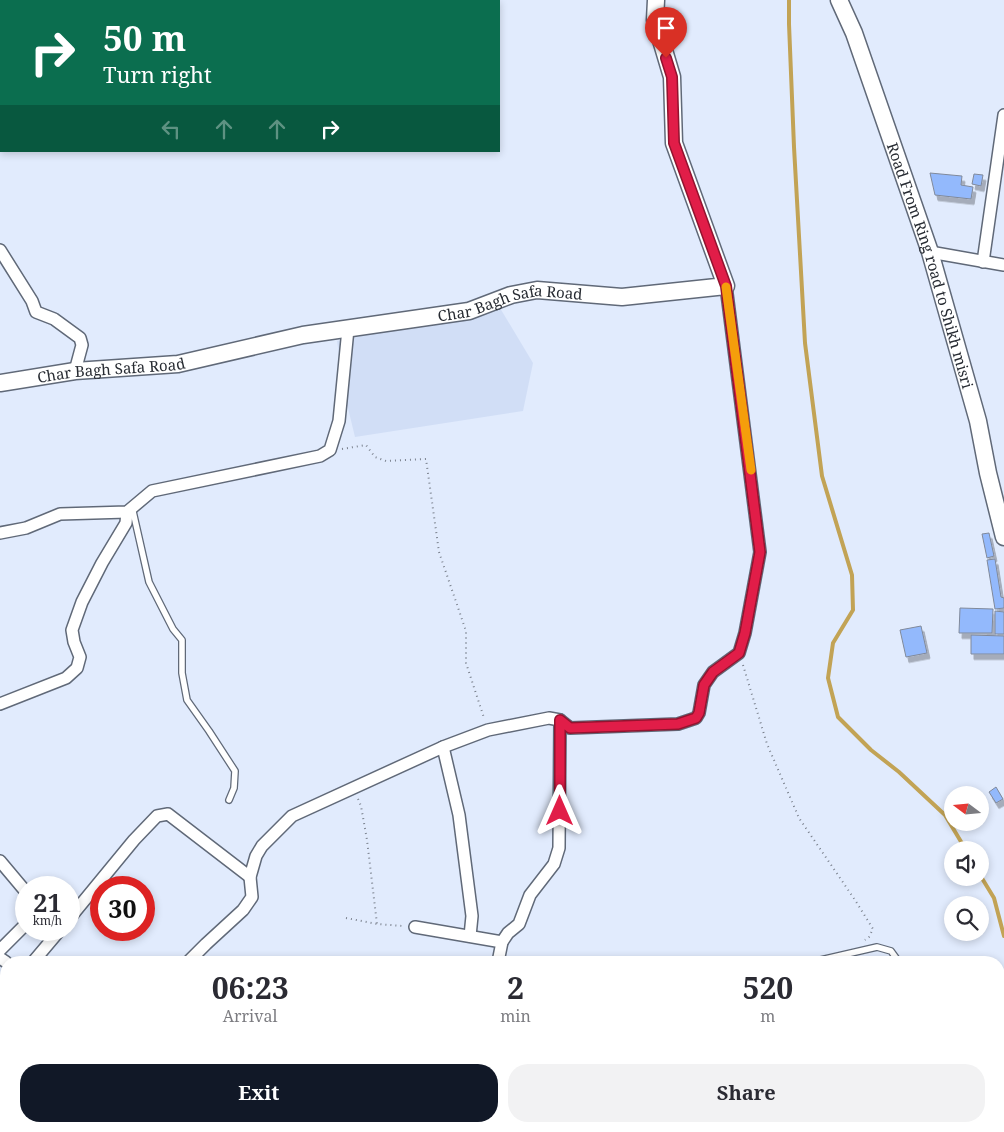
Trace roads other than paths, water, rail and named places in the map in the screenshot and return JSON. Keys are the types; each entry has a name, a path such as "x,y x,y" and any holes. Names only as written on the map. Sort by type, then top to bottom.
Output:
{"street":[{"path":"194,956 243,910 252,897 250,877 256,856 262,846 292,816 443,747 488,730 548,718 560,720 570,728 678,724 696,718 699,713 704,685 713,672 739,653 745,633 760,552 726,286 674,143 672,77 655,20 656,0"},
{"name":"Road From Ring road to Shikh misri","path":"839,0 854,33 930,252 978,421 988,473 1004,537"},
{"path":"983,262 1004,115"},
{"path":"0,250 32,301 36,312 54,319 80,338 82,346 75,370"},
{"path":"930,252 1004,266"},
{"name":"Char Bagh Safa Road","path":"0,383 75,370 178,364 303,335 469,311 511,295 537,290 622,297 726,286"},
{"path":"0,533 26,528 60,514 129,509 152,491 320,456 330,450 339,421 348,329"},
{"path":"0,704 66,678 77,668 80,657 72,630 82,602 102,563 126,523 129,509"},
{"path":"499,956 502,942 508,933 519,924 530,895 554,864 559,848 560,720"},
{"path":"443,747 459,815 472,916 470,936"},
{"path":"80,906 134,840 157,816 168,814 250,877"},
{"path":"0,861 15,879"},
{"path":"415,927 502,942"},
{"path":"0,950 15,935"},
{"path":"38,956 51,941"}],"lane":[{"path":"129,509 150,582 173,629 182,640 182,673 187,700 235,771 234,788 229,800"},
{"path":"839,956 877,947 891,951 895,956"}],"waterway":[{"path":"789,0 794,147 805,343 822,476 852,575 853,610 833,643 828,678 838,717 871,750 899,772 945,815 961,841"},
{"path":"987,886 994,898 1004,936"}]}
